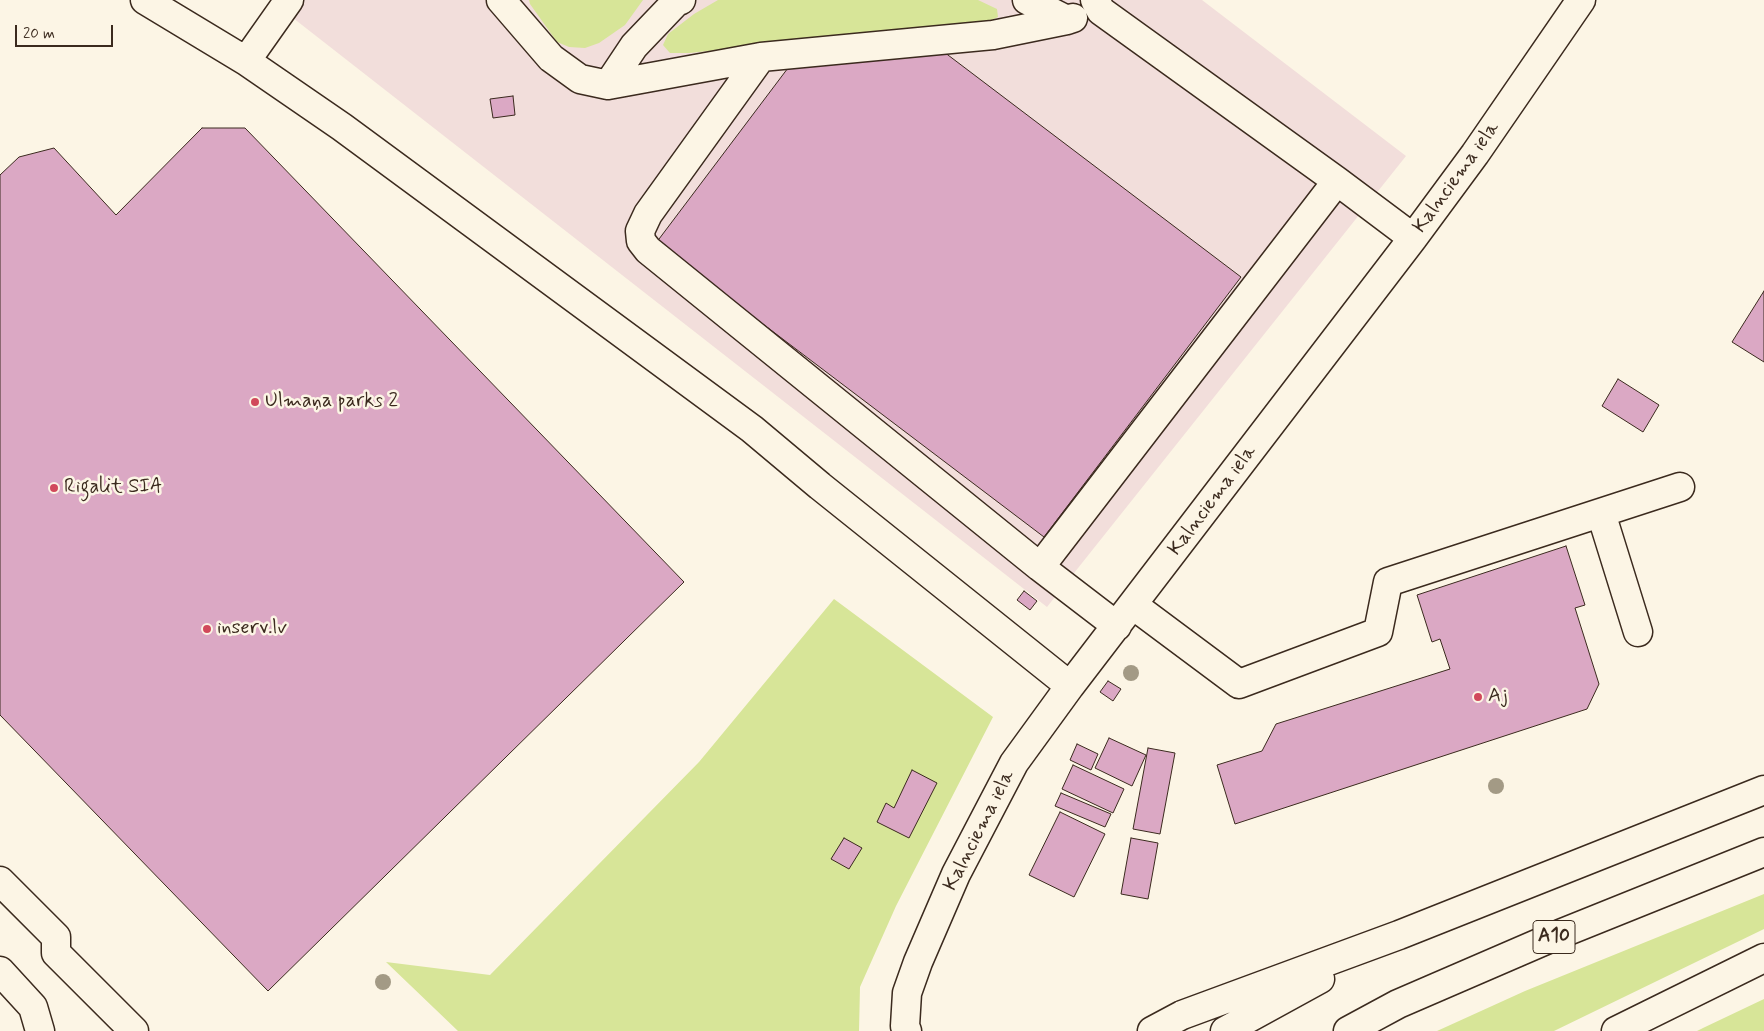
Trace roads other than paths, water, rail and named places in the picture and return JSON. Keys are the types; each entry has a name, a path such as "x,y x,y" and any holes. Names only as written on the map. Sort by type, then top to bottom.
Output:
{"main road":[{"path":"146,0 246,61 350,133 752,429 820,486 1070,686"},
{"path":"246,61 289,0"},
{"path":"501,0 551,58 580,79 608,85 761,57 993,35 1067,20 1098,5 1413,238"},
{"path":"608,85 634,46 676,2 681,0"},
{"path":"1027,0 1067,20"},
{"name":"Kalnciema iela","path":"907,1031 905,1026 906,992 956,874 1014,763 1070,686 1413,238 1475,154 1581,0"},
{"path":"761,57 648,214 640,231 641,242 648,250 1040,567 1239,684 1378,632 1388,582 1680,487"},
{"path":"1040,567 1337,181"},
{"path":"1601,513 1638,632"},
{"path":"1152,1031 1182,1016 1398,935 1764,790"},
{"name":"A10","path":"1348,1031 1407,1000 1560,934 1764,852"},
{"path":"0,881 56,937 56,953 134,1031"},
{"path":"1225,1031 1398,935"},
{"path":"1616,1031 1764,958"},
{"path":"0,971 33,1007 40,1031"}],"place":[{"name":"Ulmaņa parks 2","path":"255,402"},
{"name":"Rigalit SIA","path":"54,488"},
{"name":"inserv.lv","path":"207,629"},
{"name":"Aj","path":"1478,697"}]}
